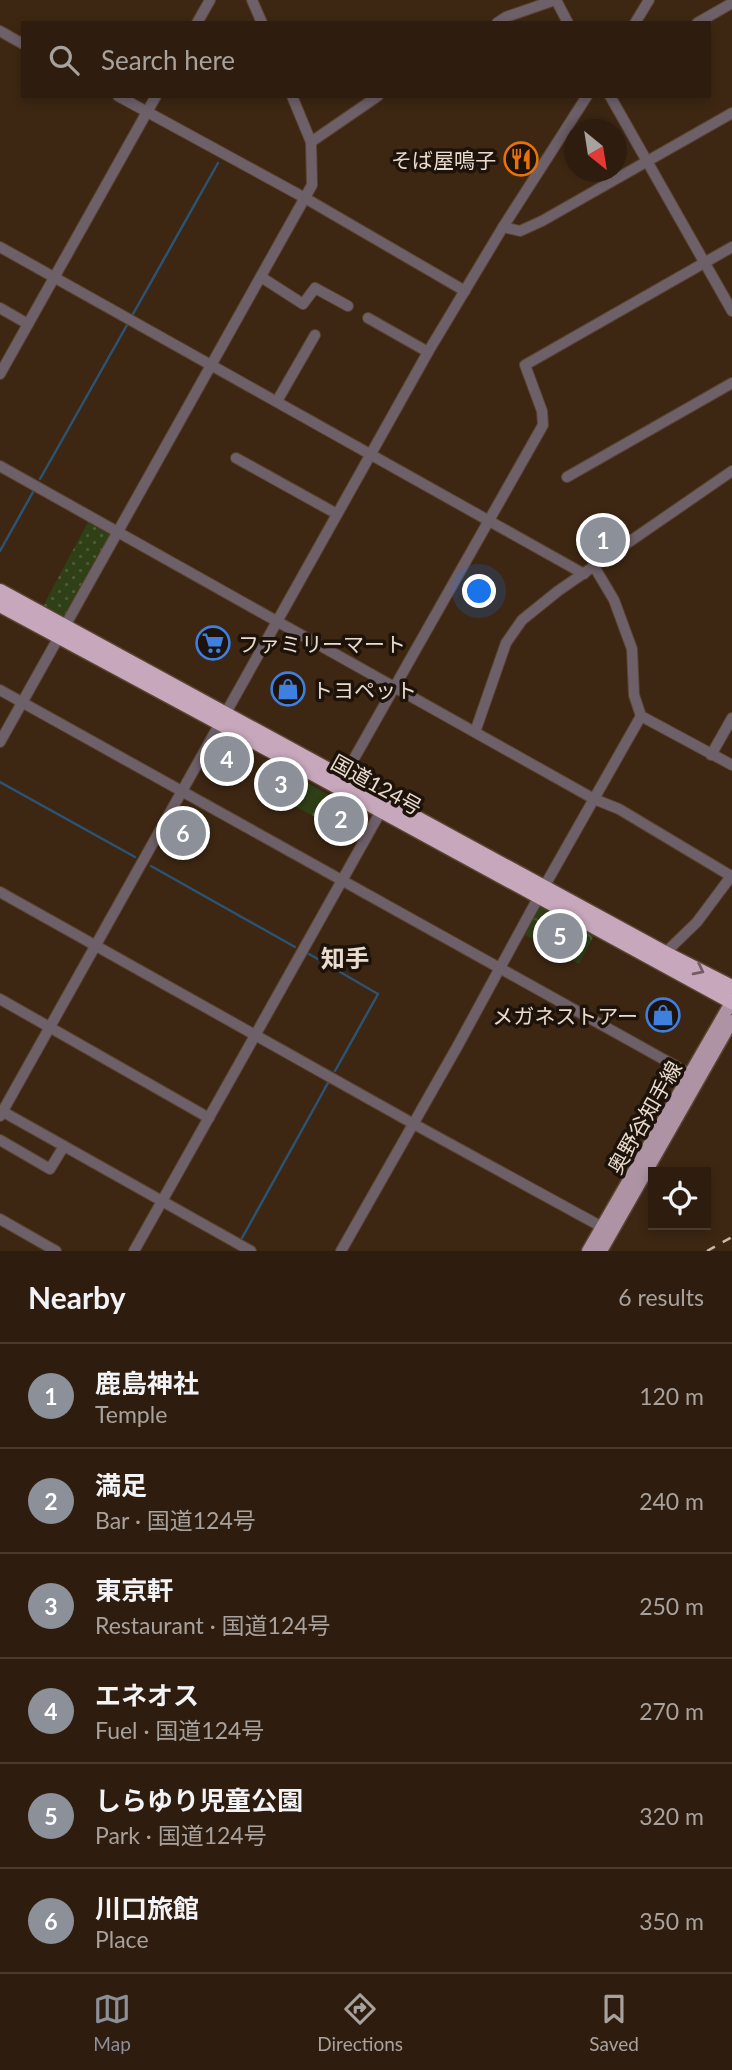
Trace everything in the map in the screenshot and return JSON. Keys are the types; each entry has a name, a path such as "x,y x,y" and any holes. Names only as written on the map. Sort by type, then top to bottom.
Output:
{"highway":[{"name":"国道124号","path":"0,591 61,632"},
{"name":"国道124号","path":"0,605 61,632 223,719 343,779 732,1002"},
{"name":"国道124号","path":"223,719 381,811 732,986"}],"main road":[{"name":"奥野谷知手線","path":"588,1251 732,1002"},
{"name":"奥野谷知手線","path":"601,1251 732,1021"}],"street":[{"path":"198,21 210,0"},
{"path":"252,0 261,21"},
{"path":"500,21 537,3 555,0 567,21"},
{"path":"636,21 649,0"},
{"path":"700,21 732,3"},
{"path":"0,31 21,43"},
{"path":"122,98 305,198 465,291"},
{"path":"0,374 155,98"},
{"path":"0,742 312,185 311,142 293,98"},
{"path":"311,142 375,98"},
{"path":"251,1251 1,1112 428,352 503,227 586,98"},
{"path":"611,98 732,311"},
{"path":"503,227 520,232 732,113"},
{"path":"0,247 584,574"},
{"path":"343,779 543,425 542,411 525,365 732,247"},
{"path":"261,277 303,304 315,288 348,306"},
{"path":"0,308 28,324"},
{"path":"368,318 428,352"},
{"path":"277,401 315,335"},
{"path":"567,477 732,383"},
{"path":"236,458 337,514"},
{"path":"0,466 594,799 619,809 732,875 697,922 665,953"},
{"path":"475,732 506,643 522,620 536,607 732,471"},
{"path":"595,568 614,600 632,649 634,695 641,716 732,765"},
{"path":"0,690 690,1074"},
{"path":"341,1251 641,716"},
{"path":"711,755 732,718"},
{"path":"134,1251 381,811"},
{"path":"0,892 412,1124 602,1227"},
{"path":"0,999 209,1118"},
{"path":"0,1140 50,1169 64,1146"},
{"path":"0,1219 56,1251"}],"green space":[{"path":"88,522 111,535 66,618 43,606"},
{"path":"296,776 335,799 321,820 283,800"},
{"path":"540,907 594,936 579,964 525,935"}],"waterway":[{"path":"133,314 218,163"},
{"path":"40,479 127,325"},
{"path":"0,551 33,492"},
{"path":"0,782 135,857"},
{"path":"151,866 295,947"},
{"path":"309,954 378,994 335,1071"},
{"path":"242,1238 328,1083 325,1088"}],"railway":[{"path":"707,1251 732,1237"}],"place":[{"name":"そば屋鳴子","path":"521,159"},
{"name":"鹿島神社","path":"603,540"},
{"name":"ファミリーマート","path":"213,643"},
{"name":"トヨペット","path":"288,689"},
{"name":"エネオス","path":"227,759"},
{"name":"東京軒","path":"281,784"},
{"name":"満足","path":"341,819"},
{"name":"川口旅館","path":"183,833"},
{"name":"しらゆり児童公園","path":"560,936"},
{"name":"メガネストアー","path":"663,1015"}],"district":[{"name":"知手","path":"345,957"}]}
